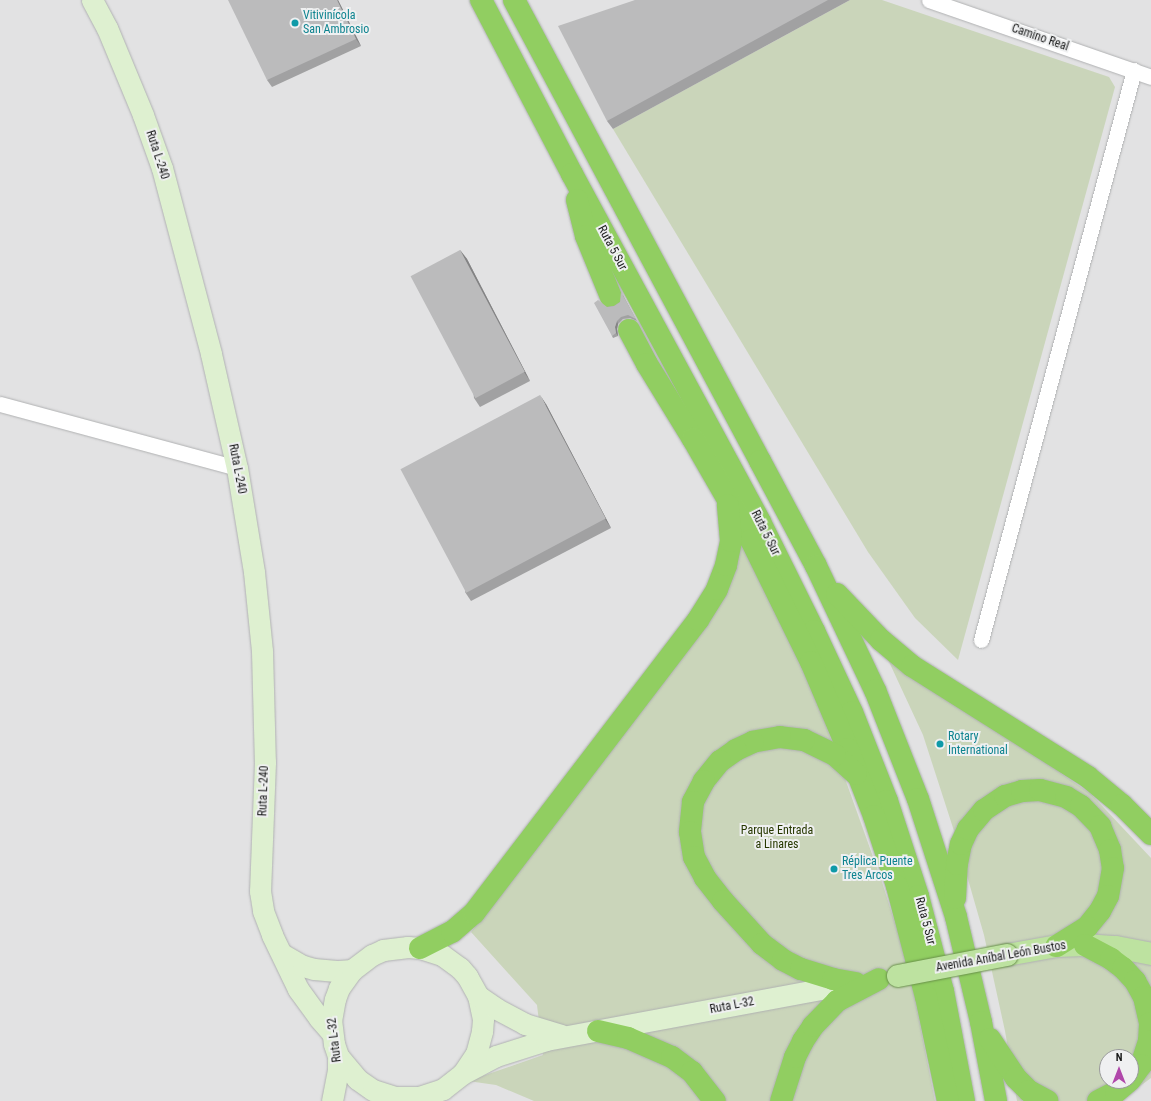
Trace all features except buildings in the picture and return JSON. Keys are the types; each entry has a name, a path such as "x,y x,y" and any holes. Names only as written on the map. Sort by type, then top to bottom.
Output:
{"highway":[{"name":"Ruta 5 Sur","path":"481,0 572,174 760,522 811,625 855,720 884,795 918,896 944,998 964,1101"},
{"path":"514,0 816,566 856,648 888,722 920,806 956,917 981,1022 996,1101"},
{"path":"572,174 586,236 611,297"},
{"path":"629,330 647,364 694,439 751,540 811,662 860,780 886,851 916,953 948,1101"},
{"path":"420,948 452,932 474,913 698,620 717,589 729,555 731,532 726,496"},
{"path":"816,566 840,598 862,621 881,640 912,666 1082,773 1122,805 1151,834"},
{"path":"856,983 833,979 801,969 784,960 762,944 723,901 705,878 694,858 690,832 694,802 704,781 724,758 752,742 780,737 797,738 812,742 835,755 860,780"},
{"path":"956,917 955,890 957,864 964,836 973,822 990,805 1013,793 1040,790 1058,794 1080,806 1100,826 1110,850 1113,868 1109,892 1100,911 1087,927 1057,946"},
{"path":"1085,945 1111,959 1123,968 1135,981 1145,1002 1150,1023 1148,1049 1139,1068"},
{"path":"781,1101 795,1057 803,1040 813,1026 837,1001 888,977"},
{"path":"981,1022 998,1053 1016,1078 1029,1091 1048,1101"},
{"path":"598,1031 628,1038 672,1057 692,1072 716,1101"},
{"path":"1098,1101 1120,1089"}],"main road":[{"name":"Avenida Aníbal León Bustos","path":"888,977 1057,946 1085,945 1116,947 1151,954"},
{"name":"Ruta L-32","path":"856,983 888,977"}],"street":[{"name":"Ruta L-240","path":"92,0 107,28 144,115 162,168 209,346 237,468 254,572 262,651 265,762 260,891 267,923 298,989 331,1032"},
{"name":"Camino Real","path":"929,0 1151,77"},
{"path":"982,640 1134,70"},
{"path":"0,404 237,468"},
{"name":"Ruta L-32","path":"332,1101 337,1082 338,1056 331,1032 332,1010 335,999 342,984 352,970 367,958 384,950 396,948 420,948 442,955 455,964 467,976 478,996 497,1010 525,1024 566,1036"},
{"path":"282,954 303,966 314,969 339,972 352,970"},
{"name":"Ruta L-32","path":"338,1056 373,1098 407,1098 432,1094 443,1089 462,1074 510,1050 566,1036 856,983"},
{"path":"462,1074 476,1054 482,1031 483,1019 478,996"}],"green space":[{"path":"850,0 882,0 1109,77 1115,87 958,660 915,618 868,552 613,129"},
{"name":"Parque Entrada a Linares","path":"738,531 809,678 882,882 902,945 912,983 935,1101 534,1101 496,1085 468,1081 543,1055 537,1005 471,932 704,625"},
{"path":"884,651 1091,794 1151,858 1151,1078 1139,1087 1139,1049 1099,1049 1099,1089 1136,1089 1120,1101 1017,1101 1005,1031 984,935 955,834 923,735"}],"place":[{"name":"Vitivinícola San Ambrosio","path":"295,23"},
{"name":"Rotary International","path":"940,744"},
{"name":"Réplica Puente Tres Arcos","path":"834,869"}]}
